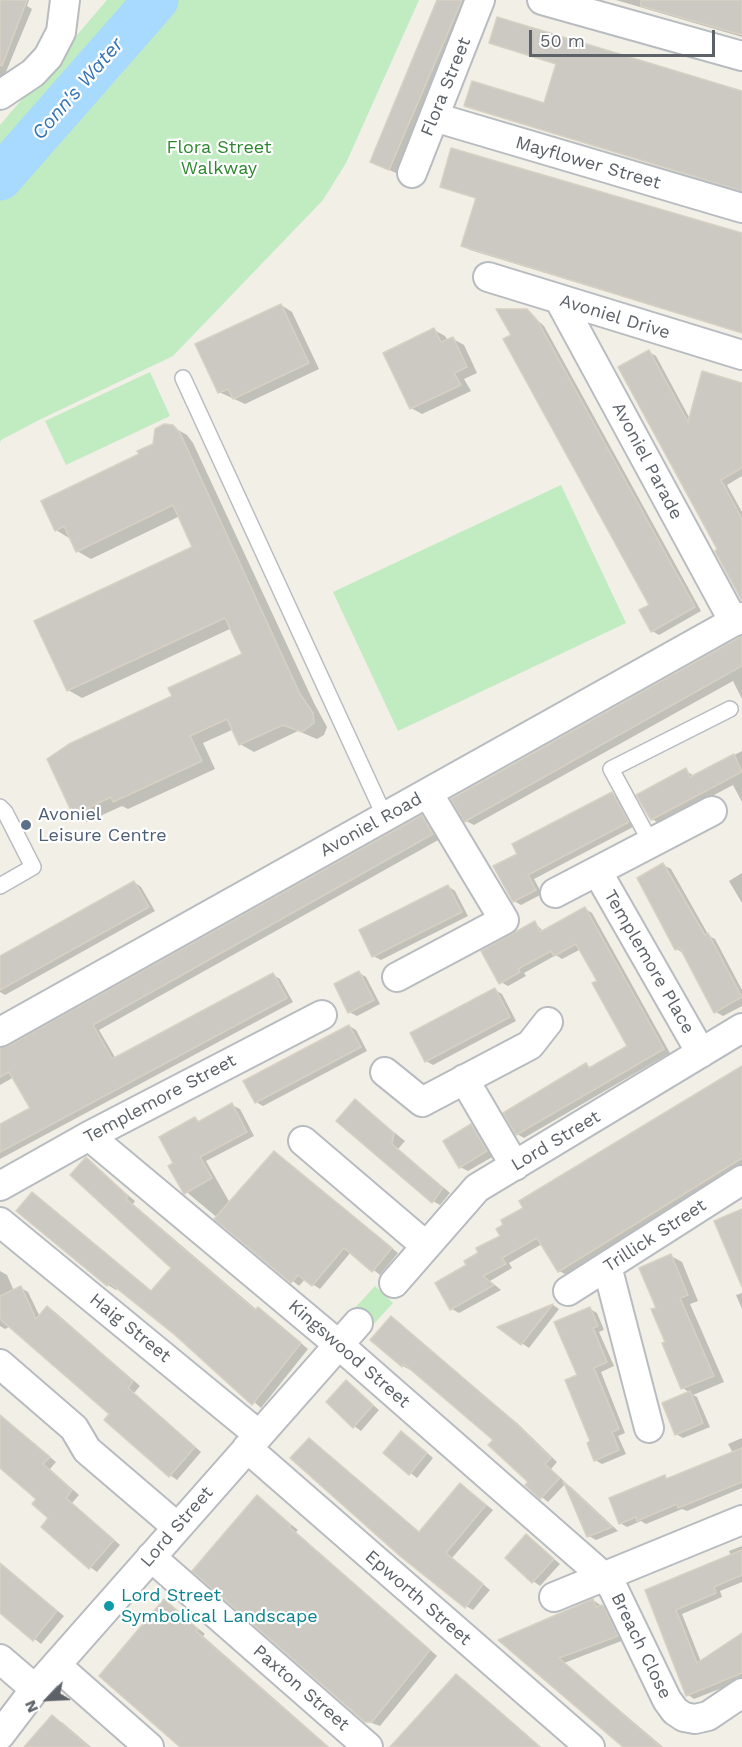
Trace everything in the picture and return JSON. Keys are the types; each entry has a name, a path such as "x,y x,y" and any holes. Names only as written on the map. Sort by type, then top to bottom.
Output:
{"street":[{"name":"Flora Street","path":"412,173 480,0"},
{"path":"542,0 742,56"},
{"path":"0,95 33,74 48,57 61,32 64,5"},
{"name":"Mayflower Street","path":"434,117 742,208"},
{"name":"Avoniel Drive","path":"488,277 560,301 742,355"},
{"name":"Avoniel Parade","path":"560,301 738,619"},
{"name":"Avoniel Road","path":"0,1032 738,619"},
{"path":"397,977 504,920 428,793"},
{"name":"Templemore Place","path":"555,893 712,811"},
{"name":"Templemore Place","path":"597,871 701,1053"},
{"name":"Templemore Street","path":"0,1186 89,1136 322,1015"},
{"path":"385,1072 422,1102 530,1045 548,1022"},
{"name":"Lord Street","path":"394,1283 477,1188 742,1028"},
{"path":"464,1079 515,1166"},
{"name":"Kingswood Street","path":"89,1136 339,1345 604,1577"},
{"path":"303,1141 426,1246"},
{"name":"Trillick Street","path":"568,1292 742,1180"},
{"name":"Haig Street","path":"0,1221 253,1442"},
{"path":"607,1266 650,1428"},
{"name":"Lord Street","path":"0,1735 35,1689 358,1323"},
{"path":"0,1364 75,1428 87,1450 177,1527"},
{"name":"Epworth Street","path":"253,1442 590,1747"},
{"path":"554,1597 742,1520"},
{"name":"Paxton Street","path":"152,1557 368,1747"},
{"name":"Breach Close","path":"604,1577 613,1588 667,1700 675,1711 684,1717 694,1719 708,1716 742,1694"},
{"path":"0,1659 35,1689"},
{"path":"56,1665 149,1747"}],"lane":[{"path":"183,378 386,817"},
{"path":"651,843 611,769 730,709"},
{"path":"0,807 6,812 33,867 0,886"}],"green space":[{"name":"Flora Street Walkway","path":"107,0 419,0 346,163 323,200 173,356 39,420 1,440 0,443 0,125"},
{"path":"150,372 170,416 66,465 45,421"},
{"path":"561,485 626,623 398,731 333,592"},
{"path":"375,1286 393,1303 371,1327 353,1310"}],"building":[{"path":"0,0 27,0 2,66 0,65"},
{"path":"437,0 462,0 389,170 370,162"},
{"path":"641,0 742,0 742,35 641,6"},
{"path":"497,17 742,91 742,191 464,106 472,81 544,103 556,64 489,43"},
{"path":"451,148 742,233 742,333 461,246 476,198 440,187"},
{"path":"281,304 309,363 233,399 228,389 218,393 195,344"},
{"path":"496,309 527,309 537,320 695,607 651,632 639,610 649,605 503,339 511,335"},
{"path":"434,328 441,342 453,337 467,367 454,373 461,385 410,409 383,353"},
{"path":"649,350 688,422 702,371 742,383 742,468 721,480 742,519 742,601 715,551 717,549 618,367"},
{"path":"164,424 173,425 180,433 300,694 313,713 314,723 302,732 283,725 239,745 227,719 190,736 202,761 113,802 111,797 73,815 47,759 69,744 172,696 168,688 242,654 225,618 67,691 34,621 192,547 173,505 76,552 64,526 55,531 41,501 139,454 137,451 153,444 155,429"},
{"path":"742,636 742,666 464,822 451,799"},
{"path":"734,754 742,772 651,820 636,795 686,768 690,777"},
{"path":"612,792 629,822 528,875 536,890 513,902 493,866 517,854 512,844"},
{"path":"422,815 433,834 93,1025 112,1059 273,973 287,998 0,1152 0,1124 30,1108 9,1072 0,1077 0,1048 8,1046"},
{"path":"663,863 705,935 708,933 742,997 714,1013 680,948 675,950 637,878"},
{"path":"134,881 149,907 0,990 0,956"},
{"path":"448,885 462,912 372,957 359,930"},
{"path":"585,907 664,1049 516,1135 503,1113 586,1063 589,1068 627,1046 592,983 597,981 576,944 554,956 551,951 518,969 520,972 499,984 481,951 535,921 540,932"},
{"path":"359,971 374,1000 348,1013 334,984"},
{"path":"495,988 510,1017 425,1062 410,1033"},
{"path":"349,1025 361,1047 255,1103 243,1081"},
{"path":"742,1066 742,1158 558,1272 537,1238 502,1258 506,1264 483,1276 494,1285 450,1310 435,1283 466,1265 464,1261 478,1253 476,1248 500,1236 496,1229 503,1225 501,1220 523,1208 519,1201"},
{"path":"355,1099 394,1133 392,1144 443,1188 432,1203 336,1121"},
{"path":"232,1103 247,1132 200,1157 212,1178 184,1194 168,1166 173,1163 159,1137 195,1117 198,1122"},
{"path":"471,1124 487,1151 459,1168 443,1141"},
{"path":"274,1151 392,1248 372,1272 344,1248 312,1286 298,1275 291,1283 214,1219"},
{"path":"86,1157 128,1196 126,1199 255,1310 258,1307 301,1343 252,1405 175,1335 110,1283 107,1286 16,1211 32,1192 151,1291 171,1268 70,1175"},
{"path":"742,1209 742,1287 714,1221"},
{"path":"671,1254 688,1295 680,1298 714,1376 681,1389 651,1309 656,1308 639,1268"},
{"path":"21,1286 36,1319 47,1306 133,1381 128,1388 195,1447 169,1477 104,1420 109,1414 0,1319 0,1296"},
{"path":"553,1304 521,1345 497,1327"},
{"path":"590,1307 598,1326 593,1328 607,1362 594,1368 619,1429 612,1432 619,1450 594,1461 587,1443 590,1441 565,1380 577,1375 554,1322"},
{"path":"391,1316 510,1418 551,1458 545,1464 560,1478 540,1499 525,1485 528,1482 488,1445 493,1440 404,1364 402,1367 370,1340"},
{"path":"346,1380 373,1405 353,1428 326,1402"},
{"path":"690,1391 703,1423 675,1435 662,1403"},
{"path":"0,1415 50,1457 43,1464 72,1490 66,1498 114,1540 89,1569 41,1527 48,1518 32,1504 36,1499 0,1468"},
{"path":"401,1431 427,1453 409,1475 383,1453"},
{"path":"309,1438 419,1532 460,1483 486,1505 446,1553 483,1584 465,1608 400,1556 290,1458"},
{"path":"742,1448 742,1482 678,1508 677,1504 637,1521 636,1517 619,1524 609,1498 665,1475 666,1479"},
{"path":"563,1481 612,1527 587,1537"},
{"path":"257,1495 291,1525 289,1527 430,1650 372,1722 365,1722 192,1571"},
{"path":"526,1534 554,1559 532,1583 505,1558"},
{"path":"742,1550 742,1575 714,1587 716,1593 676,1610 697,1663 742,1633 742,1673 686,1696 645,1590"},
{"path":"0,1563 57,1611 33,1641 0,1613"},
{"path":"164,1599 198,1629 196,1631 328,1747 180,1747 99,1676"},
{"path":"593,1599 596,1607 602,1605 604,1607 618,1636 559,1658 661,1747 623,1747 498,1640"},
{"path":"456,1674 499,1711 540,1747 390,1747"},
{"path":"52,1715 89,1747 24,1747"}],"waterway":[{"name":"Conn's Water","path":"0,178 156,0"}],"place":[{"name":"Avoniel Leisure Centre","path":"26,825"},
{"name":"Lord Street Symbolical Landscape","path":"109,1606"}]}
